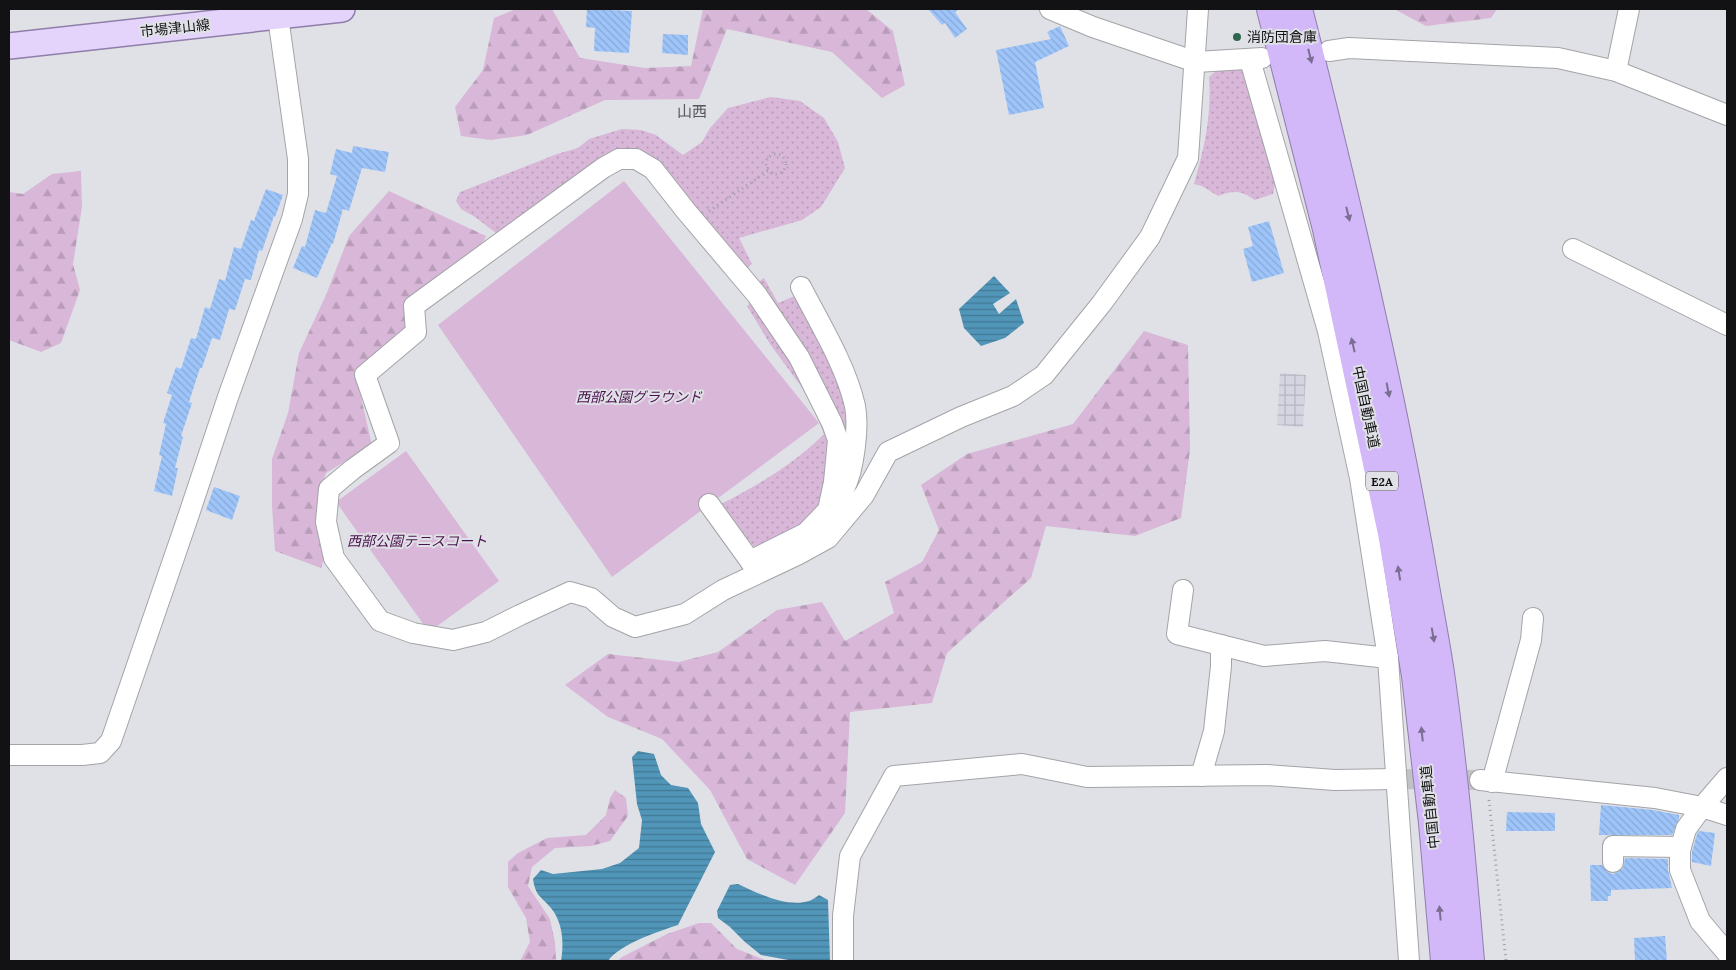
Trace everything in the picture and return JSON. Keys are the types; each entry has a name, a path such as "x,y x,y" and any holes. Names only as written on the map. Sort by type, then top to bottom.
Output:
{"highway":[{"name":"中国自動車道","path":"1271,9 1327,230 1392,533 1416,676 1445,961"},
{"name":"中国自動車道","path":"1298,9 1387,384 1415,528 1440,678 1458,821 1470,961"}],"main road":[{"name":"市場津山線","path":"9,46 342,9"}],"street":[{"path":"1050,9 1093,27 1196,62 1256,59 1328,331 1360,478 1388,658 1409,961"},
{"path":"754,567 828,538 864,495 888,452 961,417 1013,396 1044,375 1102,303 1150,237 1188,158 1196,62 1198,9"},
{"path":"1616,71 1629,9"},
{"path":"9,755 82,755 100,753 111,741 228,396 292,219 298,194 298,159 292,105 278,17"},
{"path":"1329,50 1349,48 1558,58 1616,71 1727,115"},
{"path":"801,287 831,345 855,407 856,438 852,469 844,489 828,510 806,533 685,614 635,627 613,617 591,598 570,592 520,614 486,632 453,640 413,633 380,621 334,558 326,522 329,489 389,443 365,375 416,332 414,306 619,158 636,159 654,169 757,295 799,357 832,423 838,440 834,482 828,510"},
{"path":"1574,249 1727,324"},
{"path":"710,504 754,567"},
{"path":"1183,590 1178,634 1264,656 1325,651 1388,658"},
{"path":"1533,618 1531,640 1486,781 1655,798 1702,806 1727,815"},
{"path":"1201,776 1214,731 1221,666 1221,645"},
{"path":"844,961 843,916 850,856 894,776 1022,764 1087,777 1267,775 1335,780 1396,779"},
{"path":"1727,778 1702,806 1686,829 1680,847 1680,870 1700,921 1727,953"},
{"path":"1613,862 1613,846 1680,847"}],"path":[{"path":"778,155 783,158 785,164 783,170 778,174 768,171 766,162 769,157 778,155"},
{"path":"695,221 768,171"},
{"path":"1486,781 1506,961"}],"shaded area":[{"path":"1280,373 1306,375 1303,427 1277,425"}],"green space":[{"path":"516,9 552,9 580,58 645,68 691,66 703,9 866,9 893,31 905,85 882,98 832,52 727,29 699,99 605,100 527,135 491,140 461,136 455,107 483,70 494,18"},
{"path":"1394,9 1497,9 1491,18 1426,26"},
{"path":"1239,67 1245,71 1275,184 1273,194 1255,200 1237,192 1218,196 1202,186 1194,184 1206,132 1210,91 1209,77 1216,71"},
{"path":"771,97 800,101 824,118 838,142 845,168 821,207 802,220 739,238 752,264 743,272 640,153 496,233 461,209 456,201 460,192 557,154 578,148 589,139 622,129 641,130 656,135 683,155 702,142 710,128 728,108"},
{"path":"81,171 82,207 73,264 80,290 61,343 41,352 9,340 9,192 23,194 52,174"},
{"name":"西部公園グラウンド","path":"624,181 819,423 612,577 438,325"},
{"path":"389,191 486,236 481,247 410,300 408,330 356,376 372,445 326,473 317,501 326,553 321,568 275,551 272,506 272,459 288,413 299,353 326,295 349,236"},
{"path":"764,278 778,303 797,295 844,386 852,440 841,455 757,283"},
{"path":"755,299 799,364 833,447 822,510 804,528 757,551 721,504 775,473 824,434 814,408 770,344 747,306"},
{"path":"1144,331 1188,345 1190,450 1181,518 1135,536 1046,526 1031,578 947,653 932,703 850,712 845,813 795,885 747,859 710,790 662,739 608,717 565,685 608,654 679,662 718,652 777,610 822,602 845,641 894,613 885,582 922,562 939,530 921,485 967,454 1073,424"},
{"name":"西部公園テニスコート","path":"406,451 499,581 429,632 336,502"},
{"path":"615,790 626,798 628,816 610,841 591,846 555,848 532,867 528,886 550,919 555,942 556,961 520,961 530,942 526,918 508,887 508,862 518,853 547,838 586,835 606,815 610,798"},
{"path":"699,923 711,923 737,949 768,961 617,961 667,934"}],"water":[{"path":"994,276 1010,293 993,304 999,314 1016,299 1024,323 1005,338 981,346 964,328 959,309"},
{"path":"638,751 654,754 661,775 671,785 688,788 698,803 701,824 715,852 678,925 630,944 621,949 608,961 561,961 562,940 558,920 551,908 537,893 533,879 541,870 553,874 602,869 620,863 639,848 642,820 637,804 632,757"},
{"path":"738,884 763,895 791,903 810,901 819,895 828,900 830,961 794,961 761,955 745,942 718,918 717,911 730,885"}],"building":[{"path":"587,9 632,11 629,53 594,51 595,28 586,27"},
{"path":"928,9 959,9 955,12 967,29 955,38 945,23 942,25"},
{"path":"1060,26 1069,46 1035,62 1044,108 1009,115 996,50 1051,39 1047,32"},
{"path":"663,34 688,35 688,55 662,53"},
{"path":"353,146 389,152 385,172 362,168 349,211 343,209 333,244 317,278 293,268 302,246 305,247 315,210 326,213 337,176 330,174 336,149 352,153"},
{"path":"266,189 283,195 262,251 259,250 251,280 245,279 235,310 229,309 220,340 212,338 202,368 200,368 189,402 192,403 181,436 183,437 175,468 178,468 172,496 154,491 162,456 159,455 166,424 163,423 172,395 167,393 176,367 181,369 191,338 196,339 205,307 210,309 219,279 225,281 234,247 241,249 251,220 254,221"},
{"path":"1269,221 1284,273 1252,282 1243,249 1253,246 1248,227"},
{"path":"214,487 240,496 232,520 206,510"},
{"path":"1601,805 1653,810 1679,815 1679,819 1672,835 1599,835"},
{"path":"1507,812 1555,813 1555,831 1506,831"},
{"path":"1699,831 1715,833 1711,866 1692,862 1692,852"},
{"path":"1625,858 1668,859 1668,870 1672,888 1611,890 1611,896 1608,896 1608,901 1591,901 1590,865 1602,865 1607,872 1613,874 1623,868"},
{"path":"1665,936 1667,961 1635,961 1634,938"}],"tunnel":[{"path":"1396,779 1480,780"}],"place":[{"name":"消防団倉庫","path":"1237,37"}],"district":[{"name":"山西","path":"692,111"}]}
